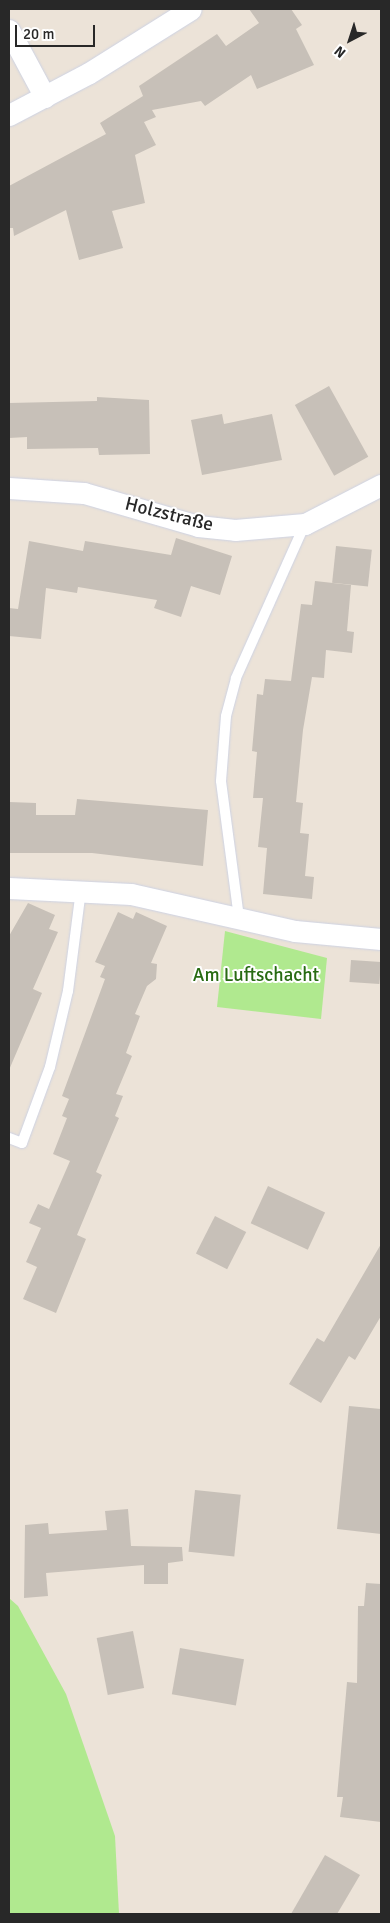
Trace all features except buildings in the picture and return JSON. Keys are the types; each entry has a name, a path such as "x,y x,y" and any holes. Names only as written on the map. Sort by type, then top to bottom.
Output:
{"street":[{"path":"9,115 45,97 191,9"},
{"path":"9,30 45,97"},
{"name":"Holzstraße","path":"9,488 84,493 198,526 235,530 305,524 381,485"},
{"path":"9,888 81,888 160,899 321,935 381,939"}],"lane":[{"path":"239,918 221,781 226,716 236,678 305,524"},
{"path":"9,1138 22,1143 50,1067 68,991 81,888"}],"green space":[{"name":"Am Luftschacht","path":"225,931 327,958 321,1019 217,1007"},
{"path":"9,1598 18,1606 66,1694 115,1836 119,1914 9,1914"}]}
